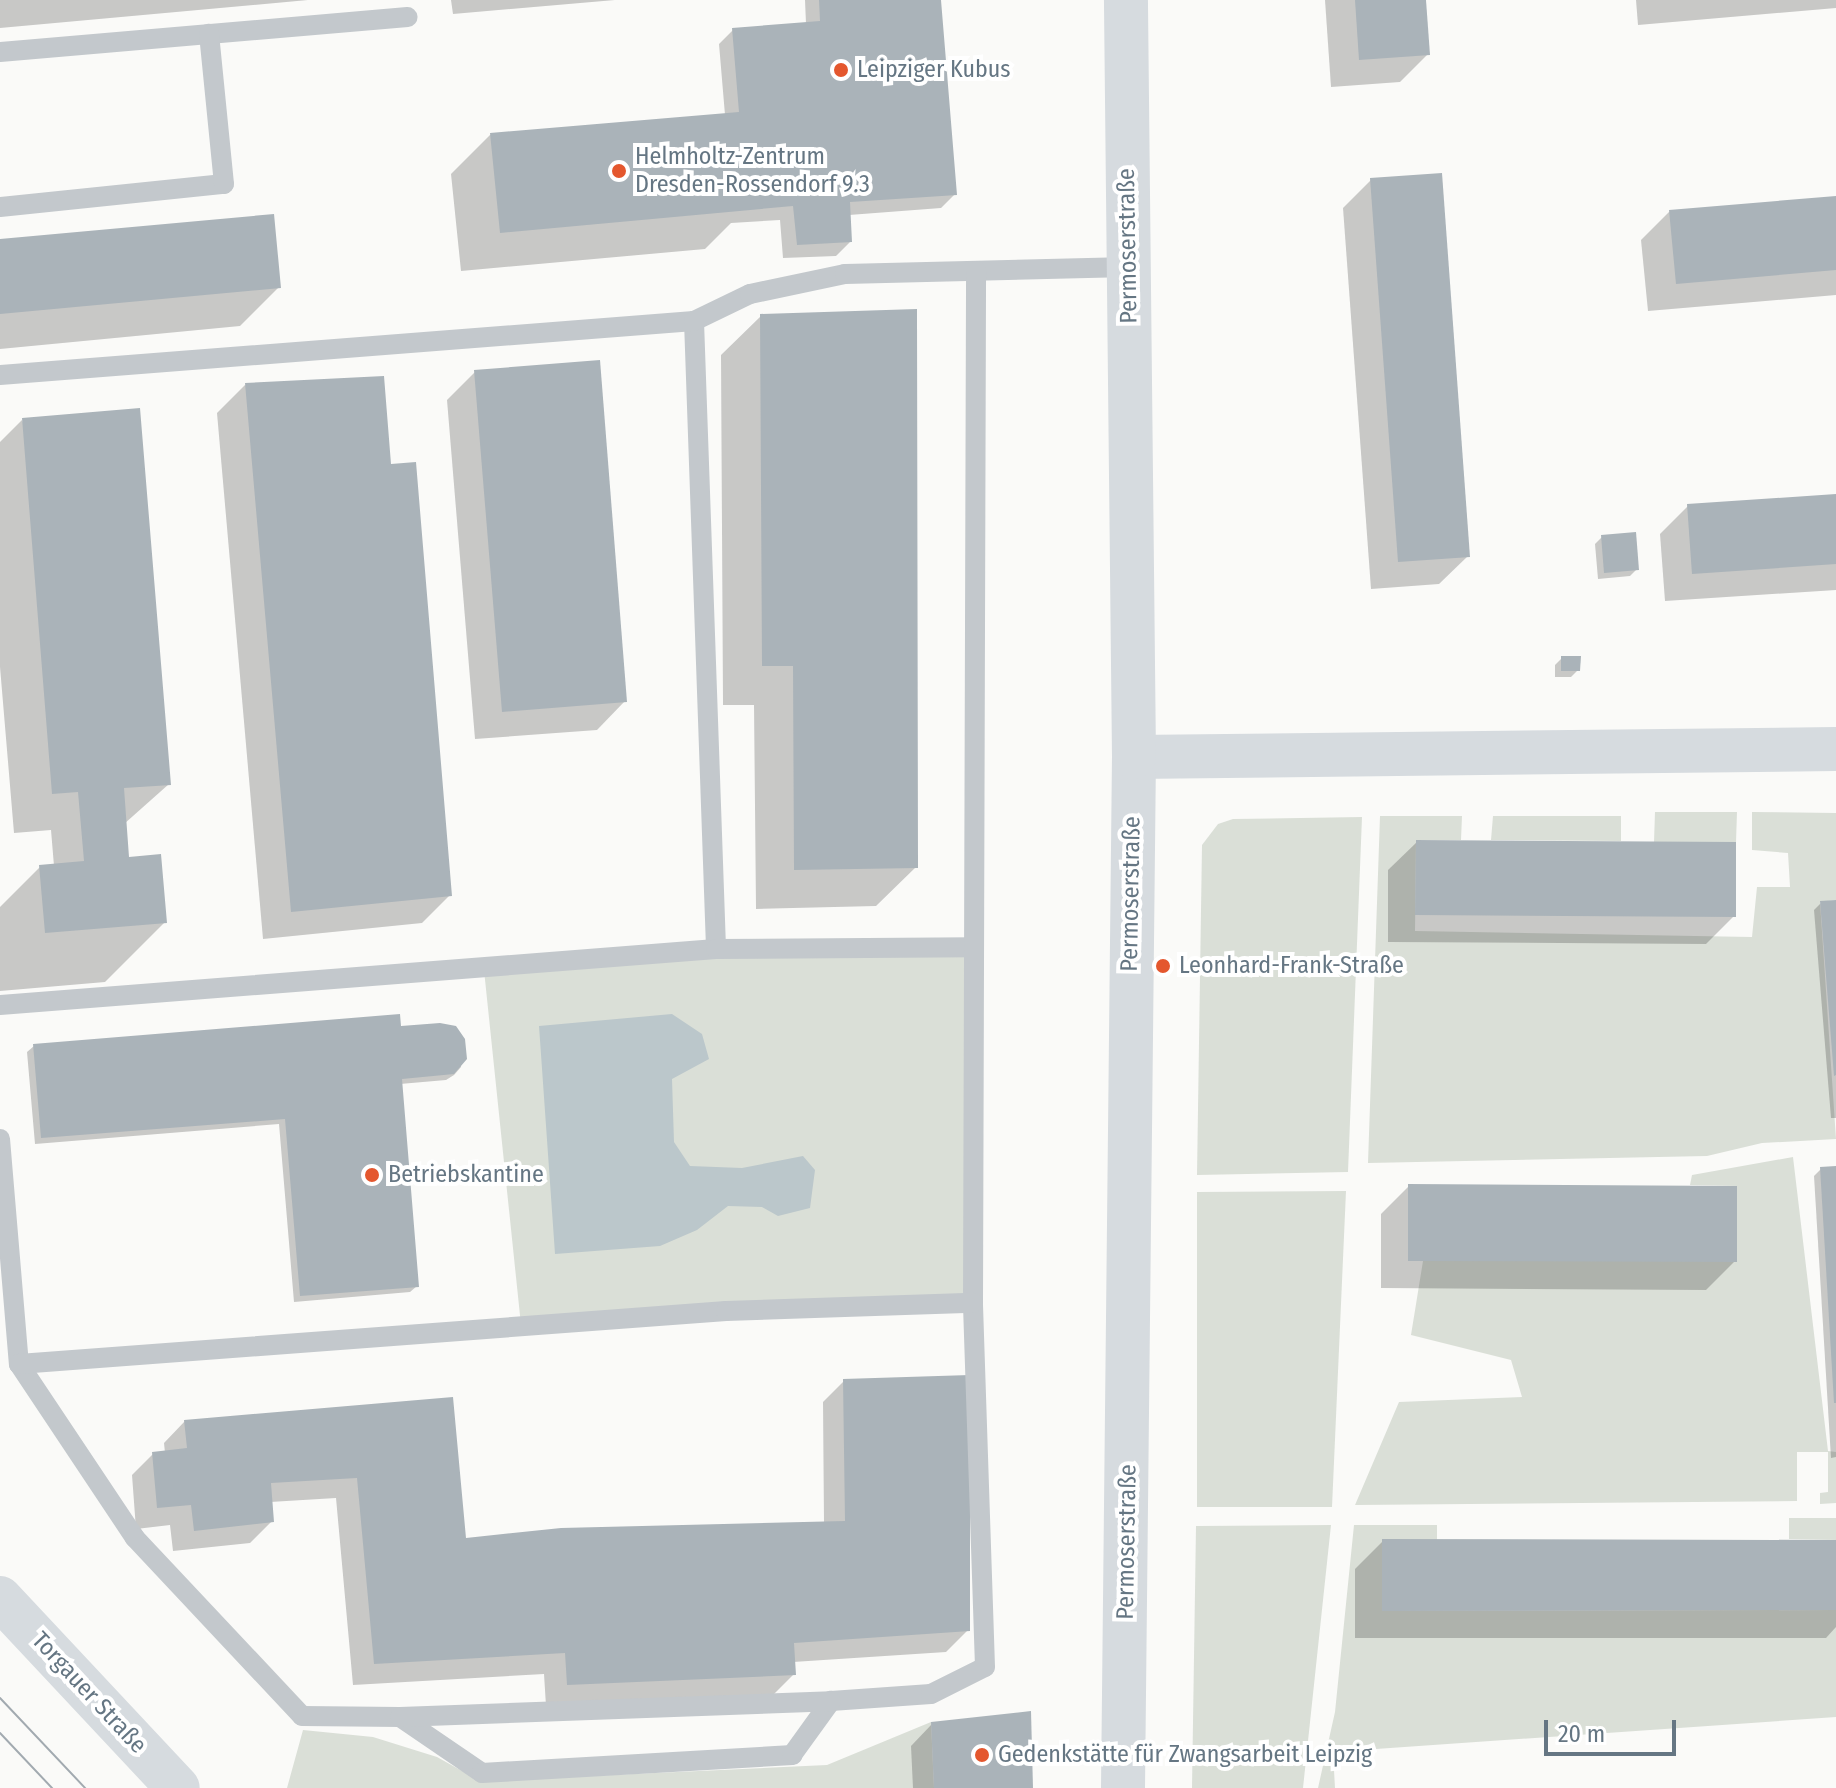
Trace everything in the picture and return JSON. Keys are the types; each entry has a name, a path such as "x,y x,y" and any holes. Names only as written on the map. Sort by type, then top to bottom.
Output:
{"main road":[{"name":"Permoserstraße","path":"1123,1788 1134,757 1126,0"},
{"path":"1134,757 1836,749"},
{"name":"Torgauer Straße","path":"0,1598 178,1788"}],"lane":[{"path":"0,52 407,17"},
{"path":"0,207 224,184 209,34"},
{"path":"0,375 694,321 750,294 795,280 845,274 1129,267"},
{"path":"0,1139 19,1364 135,1538 302,1716 400,1717 831,1701 931,1694 985,1667 973,1303 976,271"},
{"path":"694,321 716,949"},
{"path":"0,1005 716,949 972,947"},
{"path":"19,1364 695,1313 973,1303"},
{"path":"400,1717 482,1773 792,1755 831,1701"}],"shaded area":[{"path":"1655,812 1737,812 1736,842 1654,842"},
{"path":"1752,812 1836,813 1836,900 1820,902 1836,1139 1762,1143 1707,1156 1368,1163 1380,816 1462,816 1461,840 1416,840 1415,931 1752,937 1757,887 1790,887 1788,853 1752,850"},
{"path":"1493,816 1621,816 1621,841 1491,840"},
{"path":"1362,817 1348,1172 1197,1175 1202,845 1218,824 1233,819"},
{"path":"972,947 973,1303 521,1325 484,970 716,949"},
{"path":"672,1014 702,1034 709,1059 672,1079 674,1142 690,1166 742,1168 803,1156 815,1170 810,1208 778,1216 762,1207 728,1206 697,1230 660,1246 555,1254 539,1026"},
{"path":"1793,1157 1828,1451 1836,1452 1836,1503 1820,1504 1820,1493 1828,1492 1828,1452 1797,1452 1797,1501 1355,1505 1399,1402 1522,1397 1511,1360 1411,1335 1423,1261 1736,1260 1737,1186 1690,1185 1692,1175"},
{"path":"1346,1191 1332,1507 1197,1507 1197,1192"},
{"path":"1789,1518 1836,1518 1836,1540 1789,1539"},
{"path":"1331,1525 1303,1788 1192,1788 1196,1526"},
{"path":"1354,1525 1437,1525 1437,1540 1383,1611 1836,1610 1836,1717 1333,1752 1335,1788 1318,1788 1335,1712"},
{"path":"931,1722 934,1788 287,1788 303,1730 373,1737 437,1757 480,1781 827,1765"}],"building":[{"name":"Leipziger Kubus","path":"819,0 941,0 957,195 850,202 852,242 797,245 793,206 500,233 490,133 739,112 732,28 820,21"},
{"path":"1355,0 1426,0 1430,55 1359,60"},
{"path":"1442,173 1470,557 1398,562 1370,178"},
{"path":"1836,196 1836,270 1676,284 1669,210"},
{"path":"274,214 281,288 0,314 0,239"},
{"path":"917,309 918,868 794,870 793,666 762,666 760,314"},
{"path":"600,360 627,702 502,712 474,370"},
{"path":"384,376 391,464 416,462 452,896 291,912 245,383"},
{"path":"140,408 171,785 124,788 129,857 161,854 167,923 45,933 39,865 84,861 78,792 52,794 22,418"},
{"path":"1836,494 1836,564 1692,574 1687,504"},
{"path":"1636,532 1639,570 1604,573 1601,535"},
{"path":"1561,656 1581,656 1580,671 1561,671"},
{"path":"1416,840 1736,842 1736,917 1415,915"},
{"path":"1836,900 1836,1075 1834,1076 1820,901"},
{"path":"400,1014 401,1026 440,1023 456,1026 465,1039 467,1059 454,1074 402,1079 419,1287 300,1296 285,1119 41,1138 33,1044"},
{"path":"1836,1166 1836,1403 1834,1403 1820,1167"},
{"path":"1408,1184 1737,1186 1737,1262 1408,1261"},
{"path":"970,1375 970,1631 794,1643 796,1675 567,1685 565,1653 374,1664 357,1478 271,1483 274,1522 194,1531 191,1505 157,1508 152,1452 187,1448 184,1420 453,1397 466,1538 561,1528 845,1521 843,1379"},
{"path":"1382,1539 1836,1540 1836,1610 1382,1611"},
{"name":"Gedenkstätte für Zwangsarbeit Leipzig","path":"1031,1711 1033,1788 934,1788 931,1722"}],"tram line":[{"path":"0,1698 85,1788"},
{"path":"0,1733 52,1788"}],"place":[{"name":"Leipziger Kubus","path":"841,70"},
{"name":"Helmholtz-Zentrum Dresden-Rossendorf 9.3","path":"619,171"},
{"name":"Leonhard-Frank-Straße","path":"1163,966"},
{"name":"Betriebskantine","path":"372,1175"},
{"name":"Gedenkstätte für Zwangsarbeit Leipzig","path":"982,1755"}]}
